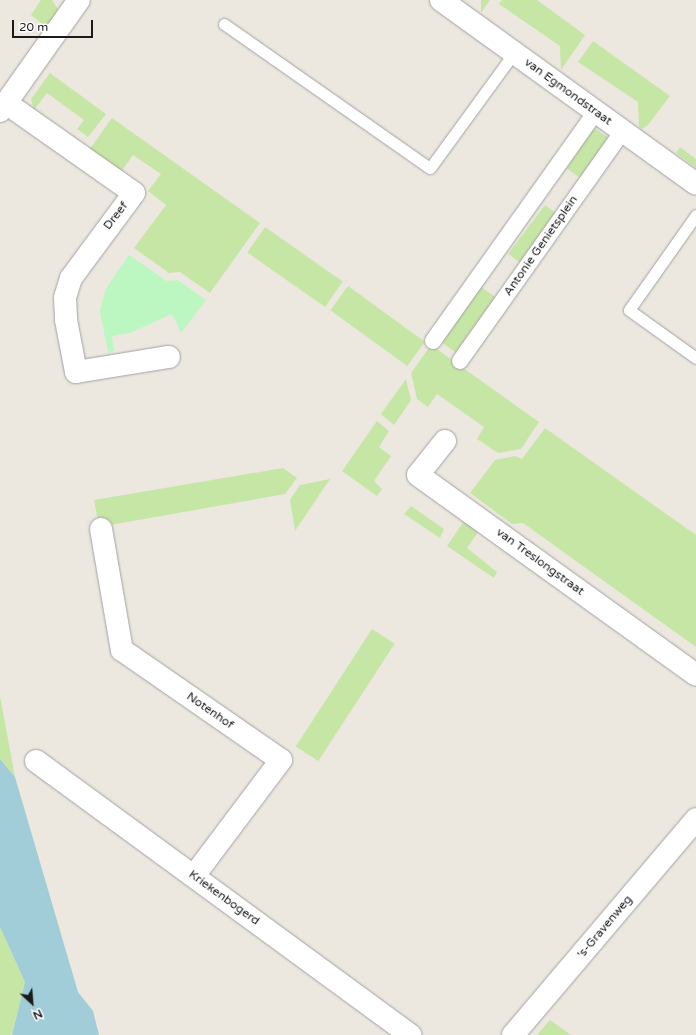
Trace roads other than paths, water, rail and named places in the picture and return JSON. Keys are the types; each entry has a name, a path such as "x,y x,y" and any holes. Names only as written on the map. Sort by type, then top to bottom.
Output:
{"street":[{"name":"van Egmondstraat","path":"441,0 696,184"},
{"path":"3,107 76,1"},
{"name":"Dreef","path":"3,107 134,193 71,278 65,298 66,320 76,372 169,357"},
{"path":"433,341 596,112"},
{"name":"Antonie Genietsplein","path":"460,361 623,131"},
{"name":"van Treslongstraat","path":"445,441 418,475 696,674"},
{"name":"Notenhof","path":"101,529 122,650 280,760 194,876"},
{"name":"Kriekenbogerd","path":"36,761 411,1035"},
{"name":"'s-Gravenweg","path":"513,1035 696,819"}],"lane":[{"path":"224,24 430,168 514,53"},
{"path":"696,215 629,310 696,358"}],"water":[{"path":"0,759 15,777 78,992 93,1011 99,1035 12,1035 25,982 0,927"}]}
